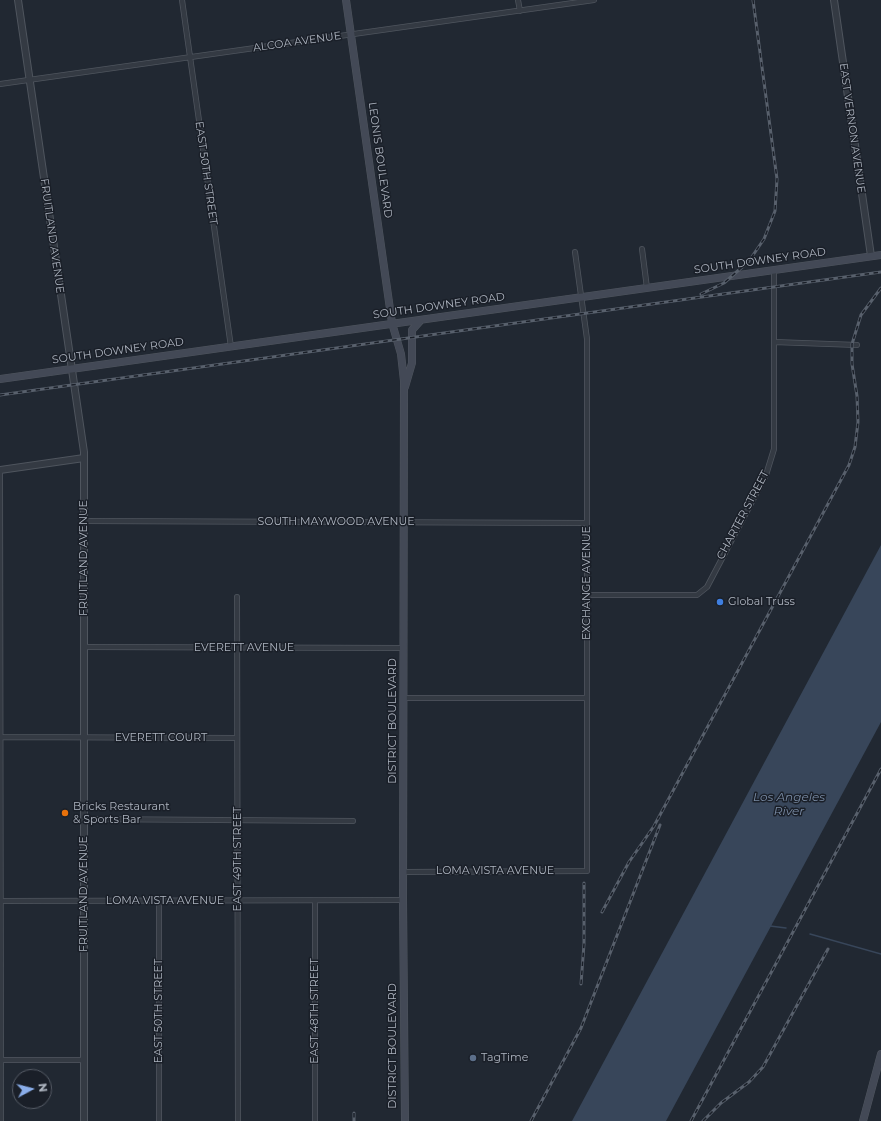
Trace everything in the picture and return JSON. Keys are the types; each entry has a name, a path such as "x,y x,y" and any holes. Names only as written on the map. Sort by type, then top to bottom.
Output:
{"main road":[{"name":"LEONIS BOULEVARD","path":"346,0 392,323"},
{"name":"SOUTH DOWNEY ROAD","path":"0,379 881,255"},
{"path":"404,389 412,364 412,330 422,320"},
{"name":"DISTRICT BOULEVARD","path":"392,323 401,354 404,389 403,900 405,1121"},
{"path":"863,1121 878,1078 881,1054"}],"street":[{"name":"FRUITLAND AVENUE","path":"18,0 84,458 84,1121"},
{"name":"EAST 50TH STREET","path":"182,0 232,346"},
{"path":"518,0 520,11"},
{"name":"ALCOA AVENUE","path":"0,84 594,0"},
{"name":"EAST VERNON AVENUE","path":"834,0 871,256"},
{"path":"642,248 647,288"},
{"name":"EXCHANGE AVENUE","path":"575,252 588,339 587,871"},
{"name":"CHARTER STREET","path":"587,595 697,595 705,589 766,475 774,449 774,271"},
{"path":"774,342 856,345"},
{"path":"1,1121 0,470 84,458"},
{"name":"SOUTH MAYWOOD AVENUE","path":"84,521 587,523"},
{"name":"EAST 49TH STREET","path":"237,597 238,1121"},
{"name":"EVERETT AVENUE","path":"84,647 237,649 403,648"},
{"path":"404,698 587,698"},
{"path":"0,737 84,738"},
{"name":"EVERETT COURT","path":"84,738 237,738"},
{"path":"84,819 353,821"},
{"name":"LOMA VISTA AVENUE","path":"404,872 587,871"},
{"name":"LOMA VISTA AVENUE","path":"0,901 403,900"},
{"name":"EAST 50TH STREET","path":"159,901 160,1121"},
{"name":"EAST 48TH STREET","path":"315,901 315,1121"},
{"path":"1,1060 84,1060"}],"water":[{"name":"Los Angeles River","path":"881,545 881,722 666,1121 572,1121"}],"waterway":[{"path":"770,926 786,928"},
{"path":"810,934 881,954"}],"railway":[{"path":"701,294 724,283 749,261 764,239 775,211 777,179 753,0"},
{"path":"0,395 881,272"},
{"path":"602,912 629,862 654,826 849,465 855,447 858,422 857,396 852,364 852,344 861,315 881,288"},
{"path":"691,1121 881,769"},
{"path":"531,1121 581,1028 660,825"},
{"path":"581,984 584,944 584,883"},
{"path":"703,1121 721,1103 749,1082 763,1067 828,949"},
{"path":"354,1113 354,1121"}],"place":[{"name":"Global Truss","path":"720,602"},
{"name":"Bricks Restaurant & Sports Bar","path":"65,813"},
{"name":"TagTime","path":"473,1058"}]}
